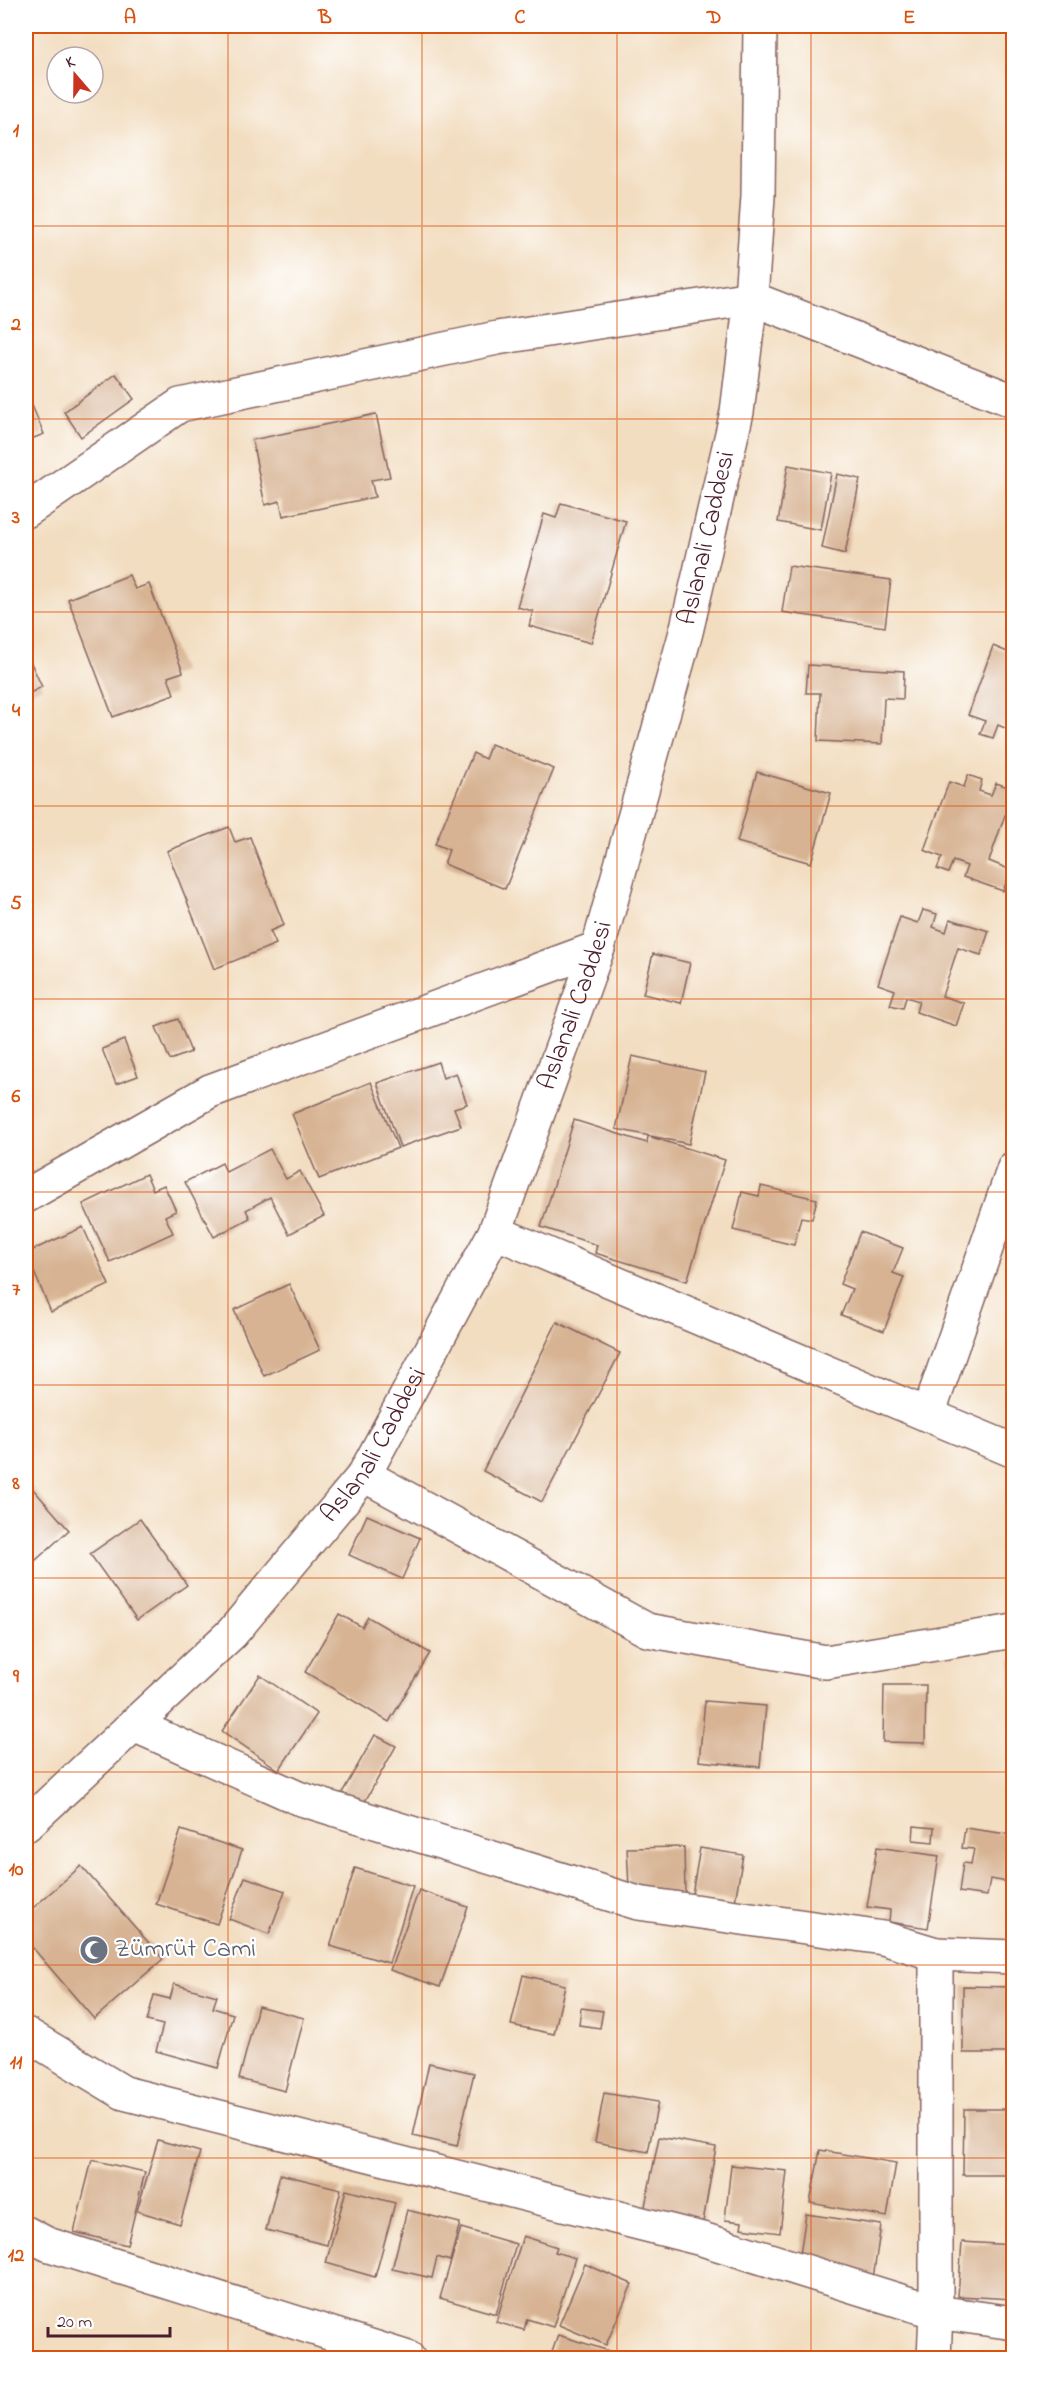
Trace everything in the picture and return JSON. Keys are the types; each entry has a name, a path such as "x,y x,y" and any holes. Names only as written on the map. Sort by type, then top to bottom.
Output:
{"street":[{"name":"Aslanali Caddesi","path":"26,1826 232,1634 364,1475 495,1232 598,948 686,632 736,412 751,298 758,196 760,26"},
{"path":"26,511 180,405 497,338 751,298 1014,401"},
{"path":"26,1196 210,1091 598,948"},
{"path":"928,1414 1014,1168"},
{"path":"495,1232 1014,1451"},
{"path":"364,1475 647,1630 826,1662 1014,1631"},
{"path":"134,1725 298,1798 638,1903 883,1938 936,1954 1014,1956"},
{"path":"934,2358 936,1954"},
{"path":"26,2034 124,2092 702,2239 936,2312 1014,2323"},
{"path":"26,2233 47,2244 408,2358"}],"building":[{"path":"116,374 134,399 81,437 64,412"},
{"path":"26,391 44,434 26,441"},
{"path":"376,414 390,477 371,480 375,497 283,516 280,501 265,505 252,440"},
{"path":"788,465 831,473 821,530 778,522"},
{"path":"837,474 860,479 845,554 822,548"},
{"path":"561,503 626,521 591,643 529,626 533,611 517,607 544,514 556,518"},
{"path":"789,566 891,580 885,627 782,612"},
{"path":"129,575 135,589 149,584 183,672 168,677 174,694 113,717 68,599"},
{"path":"1014,644 1014,745 1008,743 1012,731 998,725 993,738 980,734 985,721 968,715 993,646 1010,653"},
{"path":"26,652 42,687 26,695"},
{"path":"808,665 904,671 903,699 884,698 882,744 818,741 820,693 806,693"},
{"path":"491,744 554,769 505,889 444,864 449,850 435,844 473,753 485,759"},
{"path":"757,772 831,793 811,863 737,842"},
{"path":"968,775 982,780 979,791 991,795 996,783 1014,789 1014,818 1005,815 989,861 1011,870 1003,891 963,877 967,866 953,861 948,873 937,869 942,857 924,850 949,782 964,787"},
{"path":"229,827 235,842 250,837 284,925 270,931 276,944 214,969 167,851"},
{"path":"923,910 937,914 933,927 946,932 950,919 989,931 981,955 958,948 942,996 964,1003 956,1026 916,1012 919,1001 906,997 903,1008 890,1005 895,990 878,984 900,917 918,923"},
{"path":"653,954 690,963 681,1003 643,994"},
{"path":"178,1019 191,1052 170,1060 156,1027"},
{"path":"124,1040 138,1076 116,1084 102,1049"},
{"path":"632,1056 705,1072 689,1144 616,1129"},
{"path":"438,1062 443,1078 456,1073 467,1104 454,1108 461,1126 400,1147 377,1083"},
{"path":"371,1082 398,1148 319,1179 292,1114"},
{"path":"574,1120 647,1143 648,1136 725,1160 687,1281 595,1253 597,1245 541,1227"},
{"path":"270,1149 286,1179 300,1171 324,1216 289,1234 270,1197 246,1210 250,1218 214,1237 185,1182 222,1163 226,1172"},
{"path":"146,1174 153,1190 164,1185 176,1211 165,1216 173,1233 110,1262 83,1204"},
{"path":"761,1186 817,1199 812,1219 801,1217 794,1245 733,1230 742,1192 759,1196"},
{"path":"83,1227 109,1285 51,1312 26,1253"},
{"path":"860,1232 903,1248 893,1273 904,1277 884,1331 841,1315 852,1289 840,1284"},
{"path":"289,1284 320,1350 264,1376 234,1310"},
{"path":"557,1322 620,1353 542,1502 483,1471"},
{"path":"26,1481 69,1530 26,1569"},
{"path":"367,1515 420,1538 402,1579 349,1555"},
{"path":"140,1519 187,1585 137,1620 90,1554"},
{"path":"339,1614 362,1627 368,1617 430,1653 389,1722 305,1672"},
{"path":"1014,1659 1014,1724 1011,1724 1011,1660"},
{"path":"260,1675 317,1714 279,1770 222,1731"},
{"path":"884,1685 926,1685 925,1743 883,1742"},
{"path":"705,1701 766,1706 760,1767 699,1761"},
{"path":"375,1735 396,1746 363,1805 342,1793"},
{"path":"914,1826 934,1828 933,1842 913,1840"},
{"path":"965,1828 1014,1835 1014,1883 990,1879 987,1896 959,1892 963,1863 971,1864 974,1849 962,1848"},
{"path":"181,1830 242,1850 217,1924 156,1904"},
{"path":"684,1847 685,1894 646,1895 646,1887 629,1887 627,1848"},
{"path":"877,1847 939,1856 928,1928 889,1922 890,1910 867,1907"},
{"path":"700,1848 743,1855 735,1902 692,1894"},
{"name":"Zümrüt Cami","path":"81,1866 163,1959 94,2019 26,1940 26,1914"},
{"path":"355,1868 413,1886 389,1963 330,1946"},
{"path":"245,1877 285,1891 269,1934 229,1919"},
{"path":"419,1890 468,1907 440,1987 390,1970"},
{"path":"523,1975 565,1985 554,2034 511,2025"},
{"path":"174,1984 217,1996 213,2008 233,2014 218,2068 156,2051 163,2025 147,2021 154,1995 170,1999"},
{"path":"963,1986 1014,1987 1014,2053 963,2053"},
{"path":"258,2006 304,2018 285,2091 239,2079"},
{"path":"581,2008 603,2011 600,2028 579,2025"},
{"path":"429,2063 474,2073 457,2146 413,2136"},
{"path":"604,2093 658,2102 648,2152 595,2142"},
{"path":"964,2109 1014,2109 1014,2175 963,2175"},
{"path":"659,2137 716,2147 703,2222 644,2211"},
{"path":"158,2140 200,2152 180,2224 137,2211"},
{"path":"820,2150 896,2163 887,2217 810,2203"},
{"path":"92,2160 145,2172 127,2245 74,2232"},
{"path":"731,2165 787,2171 780,2233 741,2228 742,2222 725,2220"},
{"path":"280,2174 341,2189 327,2245 266,2230"},
{"path":"346,2190 395,2203 375,2277 326,2263"},
{"path":"407,2210 460,2223 450,2261 437,2257 432,2278 392,2269"},
{"path":"806,2214 881,2225 873,2279 799,2261"},
{"path":"461,2228 516,2244 496,2314 440,2298"},
{"path":"523,2236 557,2247 555,2252 575,2258 553,2327 527,2319 524,2330 496,2322"},
{"path":"962,2242 1014,2245 1014,2299 958,2296"},
{"path":"585,2264 632,2284 606,2345 559,2325"},
{"path":"558,2335 616,2353 614,2358 550,2358"},
{"path":"26,2349 52,2358 26,2358"}],"place":[{"name":"Zümrüt Cami","path":"94,1950"}]}
